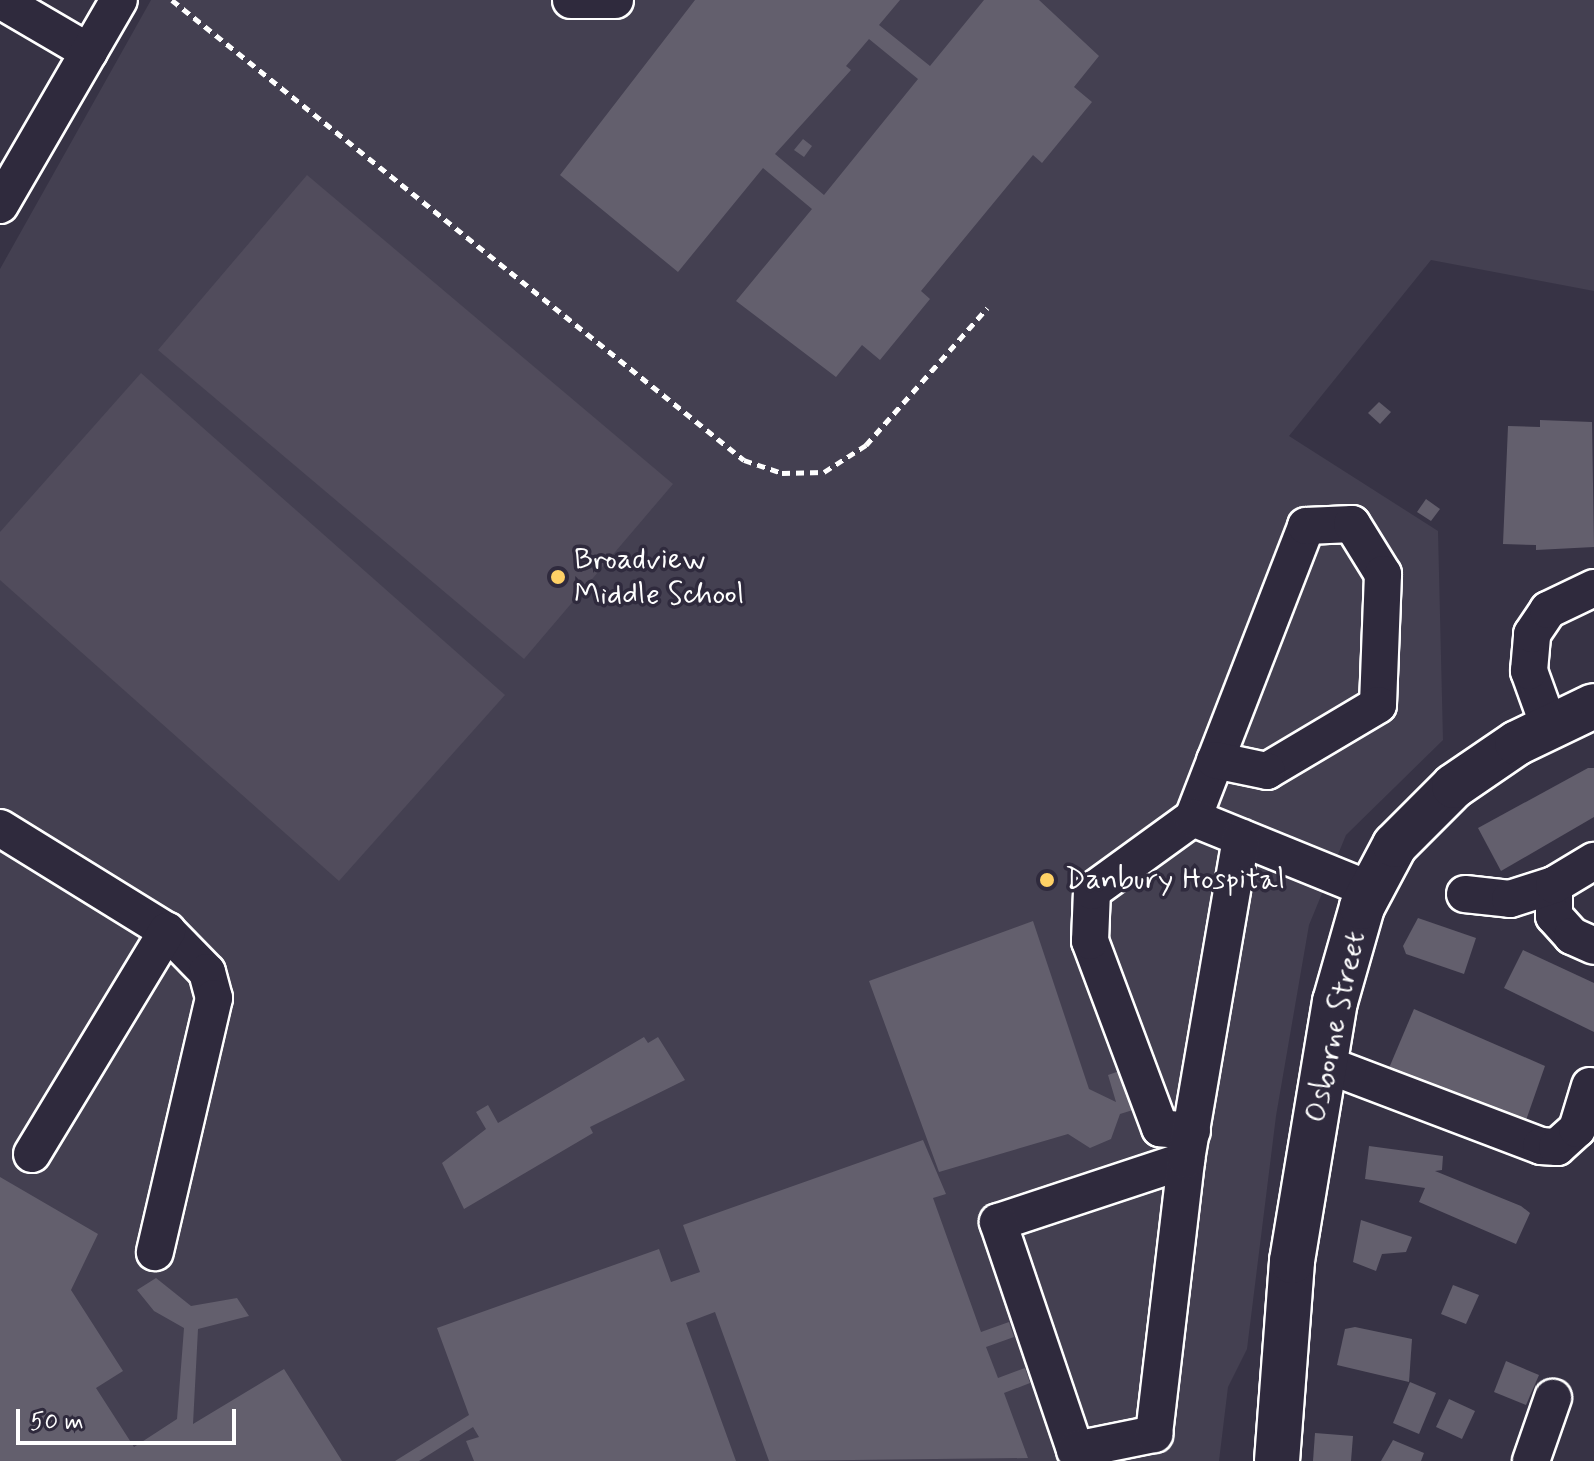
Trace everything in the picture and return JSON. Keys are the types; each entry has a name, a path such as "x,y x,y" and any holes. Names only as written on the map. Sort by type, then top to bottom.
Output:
{"main road":[{"name":"Osborne Street","path":"1277,1461 1292,1261 1335,1002 1370,890 1395,845 1454,786 1594,706"}],"street":[{"path":"0,0 89,52"},
{"path":"0,205 119,0"},
{"path":"571,0 615,0"},
{"path":"1189,1146 1160,1128 1090,941 1092,891 1193,818 1215,760 1306,526 1352,524 1383,574 1378,705 1267,771 1215,760"},
{"path":"1550,729 1529,671 1532,634 1548,610 1594,588"},
{"path":"1193,818 1370,890"},
{"path":"0,828 167,931 207,972 214,998 155,1252"},
{"path":"1189,1146 998,1222 1075,1450 1154,1434 1189,1146 1241,838"},
{"path":"1465,894 1510,899 1554,885 1594,861"},
{"path":"1554,885 1554,916 1572,936 1594,946"},
{"path":"32,1154 167,931"},
{"path":"1325,1064 1541,1146 1557,1147 1577,1129 1590,1086"},
{"path":"1531,1461 1553,1398"}],"path":[{"path":"172,0 744,460 782,473 824,472 866,445 987,308"}],"shaded area":[{"path":"151,0 1594,0 1594,291 1431,260 1289,436 1438,531 1443,740 1346,835 1309,925 1276,1116 1247,1349 1228,1387 1219,1461 0,1461 0,269"},
{"path":"307,175 673,484 524,659 158,350"},
{"path":"141,373 505,695 339,881 0,580 0,532"}],"building":[{"path":"695,0 900,0 879,25 930,66 984,0 1039,0 1099,56 1074,87 1092,102 1042,163 1033,155 921,291 930,299 880,360 862,345 836,377 736,301 812,209 763,168 678,272 560,175","holes":["869,39 918,79 824,195 775,154 851,70 846,66"]},
{"path":"803,139 812,146 804,157 794,150"},
{"path":"1379,402 1391,412 1380,424 1368,413"},
{"path":"1540,420 1592,422 1594,547 1536,550 1536,545 1503,544 1508,426 1540,427"},
{"path":"1426,499 1440,509 1431,521 1417,512"},
{"path":"1588,768 1594,768 1594,817 1501,871 1478,828"},
{"path":"1418,918 1476,938 1464,974 1406,954 1403,946"},
{"path":"1033,921 1089,1089 1116,1102 1108,1075 1134,1066 1149,1105 1120,1114 1111,1139 1090,1148 1068,1134 939,1172 869,981"},
{"path":"1523,950 1594,983 1594,1032 1504,988"},
{"path":"1414,1009 1545,1066 1524,1126 1389,1068"},
{"path":"644,1037 648,1043 658,1037 685,1080 590,1127 593,1133 464,1209 442,1163 486,1129 476,1112 488,1105 498,1123"},
{"path":"923,1140 946,1194 933,1198 981,1332 1009,1322 1014,1337 986,1347 998,1378 1025,1368 1030,1383 1004,1393 1028,1458 769,1461 715,1312 686,1323 736,1461 474,1461 466,1441 479,1437 473,1427 419,1461 395,1461 469,1415 437,1328 659,1249 671,1282 700,1272 683,1225"},
{"path":"1369,1146 1443,1156 1442,1170 1435,1171 1521,1206 1530,1213 1516,1244 1419,1202 1425,1188 1365,1179"},
{"path":"0,1177 98,1234 71,1290 123,1371 96,1388 134,1447 177,1419 184,1328 154,1311 137,1290 156,1278 191,1306 237,1298 249,1316 198,1329 193,1424 284,1369 342,1461 0,1461"},
{"path":"1361,1220 1412,1237 1406,1252 1382,1254 1376,1271 1353,1262"},
{"path":"1453,1285 1479,1295 1466,1324 1441,1314"},
{"path":"1355,1327 1412,1339 1409,1382 1337,1365 1345,1329"},
{"path":"1506,1361 1539,1375 1526,1405 1494,1392"},
{"path":"1410,1382 1436,1393 1419,1434 1393,1423"},
{"path":"1449,1399 1475,1411 1462,1439 1436,1427"},
{"path":"1315,1433 1353,1436 1351,1461 1313,1461"},
{"path":"1393,1440 1424,1453 1421,1461 1381,1461"}],"place":[{"name":"Broadview Middle School","path":"558,577"},
{"name":"Danbury Hospital","path":"1047,880"}]}
